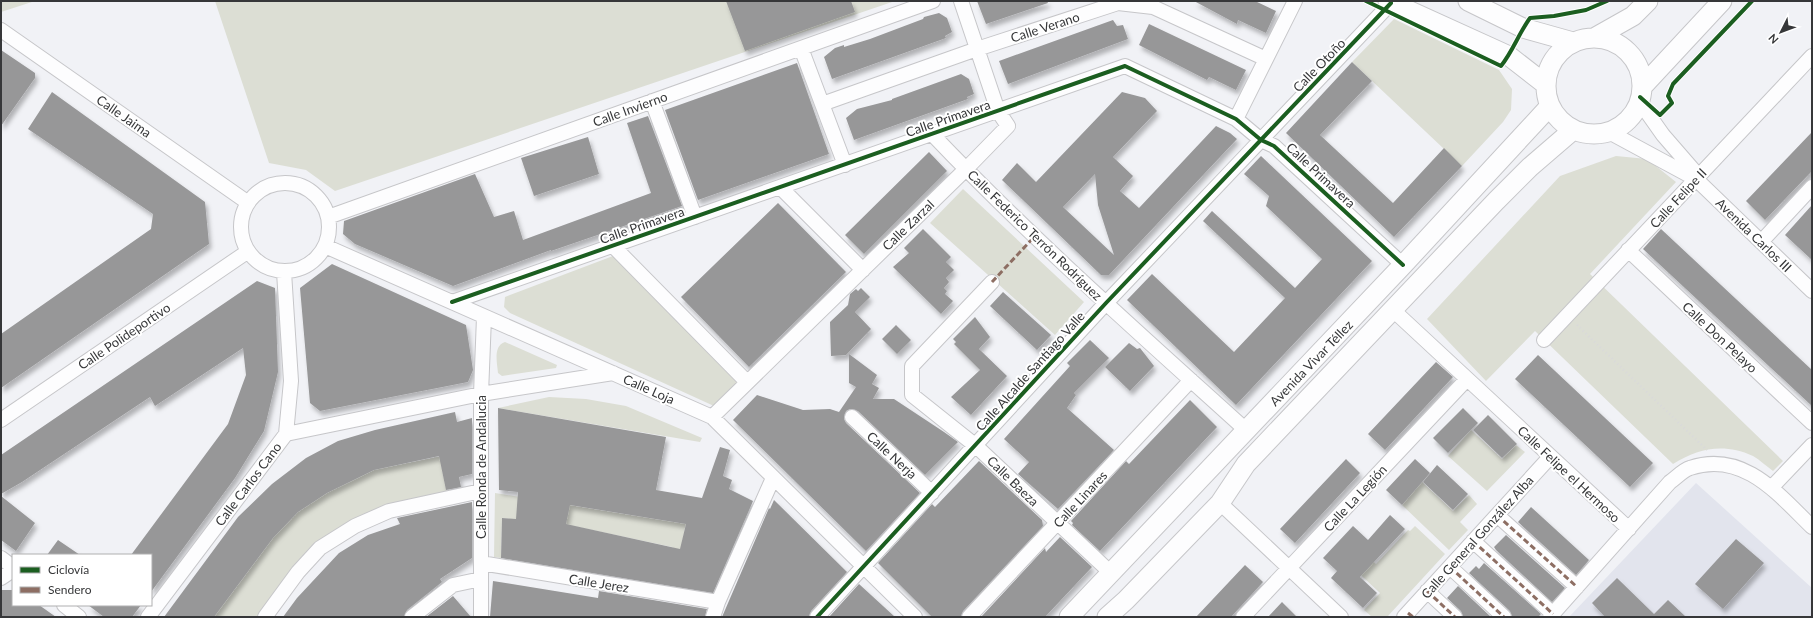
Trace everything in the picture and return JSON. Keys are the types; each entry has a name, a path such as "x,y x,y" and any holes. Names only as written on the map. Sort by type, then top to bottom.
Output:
{"street":[{"name":"Calle Invierno","path":"328,217 933,1"},
{"name":"Calle Zarzal","path":"712,417 966,170 1008,126 998,111 961,1"},
{"path":"1236,119 1295,1"},
{"path":"1468,1 1523,28 1574,42"},
{"path":"1648,1 1633,16 1594,38 1574,42 1562,50 1554,59 1548,71 1546,95 1550,106 1558,119 1572,130 1584,134 1597,134 1609,132 1620,127 1629,119 1640,94 1722,1"},
{"path":"1389,2 1505,54 1546,84"},
{"name":"Calle Otoño","path":"1261,140 1389,2"},
{"name":"Calle Verano","path":"822,104 977,49 1118,3 1153,7 1266,59"},
{"name":"Calle Jaima","path":"1,30 247,202"},
{"path":"1594,38 1610,41 1625,50 1634,60 1640,73 1640,94"},
{"path":"801,48 845,164"},
{"name":"Calle Felipe II","path":"1544,340 1628,250 1810,62"},
{"name":"Calle Primavera","path":"452,302 1125,66 1236,119 1261,140 1274,146 1404,265"},
{"name":"Avenida Carlos III","path":"1640,94 1663,135 1696,173 1696,179"},
{"path":"652,101 696,217"},
{"name":"Avenida Vivar Téllez","path":"1069,617 1404,265 1550,106"},
{"name":"Avenida Vivar Téllez","path":"1107,617 1126,600 1220,503 1246,464 1496,201 1530,167 1572,130"},
{"name":"Avenida Carlos III","path":"1609,132 1696,179 1812,291"},
{"name":"Calle Federico Terrón Rodríguez","path":"932,134 966,170 1106,303 1246,430"},
{"name":"Calle Alcalde Santiago Valle","path":"817,617 1106,303 1261,140"},
{"path":"275,183 292,183 308,189 321,201 328,217 329,232 325,246 315,260 301,269 284,272 270,269 257,262 247,252 241,236 241,218 247,202 259,190 275,183"},
{"path":"780,187 863,270"},
{"path":"1761,242 1812,188"},
{"name":"Calle Loja","path":"325,246 712,417 915,617"},
{"path":"613,246 747,382"},
{"name":"Calle Don Pelayo","path":"1628,250 1812,424"},
{"name":"Calle Polideportivo","path":"1,420 247,252"},
{"path":"284,272 291,381 286,434"},
{"name":"Calle Baeza","path":"992,282 912,366 912,395 976,446 1111,573"},
{"name":"Calle Felipe el Hermoso","path":"1393,310 1629,529 1670,482 1689,468 1715,462 1741,468 1757,477 1771,488 1812,527"},
{"name":"Calle Ronda de Andalucia","path":"481,617 481,394 484,317"},
{"name":"Calle Carlos Cano","path":"148,617 286,434 481,394 613,373"},
{"name":"Calle La Legión","path":"1244,617 1467,379"},
{"name":"Calle Linares","path":"970,617 1191,380"},
{"name":"Calle Nerja","path":"852,417 932,493"},
{"path":"1771,488 1812,445"},
{"name":"Calle General González Alba","path":"1409,616 1427,591 1550,457"},
{"path":"713,617 718,602 774,478"},
{"path":"265,617 298,572 320,548 354,526 389,511 481,491"},
{"path":"1220,503 1341,617"},
{"path":"1496,515 1577,587"},
{"path":"1473,541 1552,615 1629,529"},
{"path":"1,558 12,566"},
{"name":"Calle Jerez","path":"481,563 718,602"},
{"path":"1450,567 1504,617"},
{"path":"1,578 12,571"},
{"path":"412,617 453,585 481,579"},
{"path":"1427,591 1455,617"},
{"path":"65,606 79,617"}],"path":[{"path":"1567,315 1706,449 1715,462"}],"shaded area":[{"path":"1,1 35,1 1,12"},
{"path":"215,1 895,1 335,191 306,170 269,163"},
{"path":"1394,19 1499,70 1512,89 1511,110 1503,122 1462,166 1352,62"},
{"path":"1616,156 1647,159 1676,182 1590,274 1783,461 1773,471 1753,456 1742,452 1722,449 1712,449 1692,454 1673,464 1535,331 1486,381 1427,319 1560,176"},
{"path":"963,189 1084,302 1055,335 930,223"},
{"path":"613,256 738,382 714,406 510,313 504,307 505,297"},
{"path":"505,342 557,365 556,368 502,376 498,373 497,351 501,344"},
{"path":"549,397 586,399 626,406 702,438 700,442 498,408"},
{"path":"1471,430 1502,459 1516,445 1525,452 1487,491 1448,456"},
{"path":"442,456 441,464 447,493 360,516 260,617 214,617 273,538 298,512 327,493 374,470"},
{"path":"1422,482 1453,511 1469,495 1477,504 1460,522 1468,530 1449,550 1402,505"},
{"path":"1696,483 1812,588 1812,617 1569,617"},
{"path":"495,493 686,524 680,552 672,547 578,527 502,518 501,558 494,557"},
{"path":"1415,526 1445,554 1388,616 1372,617 1364,610 1380,593 1349,564 1361,551 1376,564 1408,530 1410,531"}],"building":[{"path":"726,1 851,1 855,12 745,51"},
{"path":"977,1 1047,1 1048,3 986,24"},
{"path":"1194,1 1255,1 1276,11 1266,33 1238,20 1237,24"},
{"path":"939,13 947,18 952,32 945,36 946,38 832,79 824,57 835,48 844,45 844,47 870,39 923,19 924,17"},
{"path":"1113,20 1117,26 1123,25 1128,39 1008,84 999,61"},
{"path":"1149,24 1246,70 1236,90 1209,77 1207,80 1139,45"},
{"path":"1,50 35,73 35,78 1,126"},
{"path":"1352,62 1372,81 1320,135 1393,203 1444,148 1462,166 1394,237 1286,133"},
{"path":"797,63 829,154 698,200 665,110"},
{"path":"961,74 969,79 974,94 967,97 968,99 854,140 846,118 857,109 892,100"},
{"path":"52,92 205,202 209,244 1,388 1,334 151,229 153,214 28,129"},
{"path":"1122,92 1145,98 1157,111 1113,157 1133,176 1120,191 1139,208 1216,126 1230,133 1237,139 1109,275 1101,275 1002,180 1017,163 1036,182","holes":["1095,174 1098,205 1114,255 1063,207"]},
{"path":"648,116 682,206 551,250 453,286 355,244 343,234 344,221 475,174 494,217 514,211 523,240 651,193 627,123"},
{"path":"1812,132 1812,171 1765,220 1746,201"},
{"path":"588,137 599,174 534,196 521,158"},
{"path":"929,152 947,171 864,254 845,235"},
{"path":"1261,156 1372,261 1236,405 1127,300 1152,274 1234,352 1285,298 1203,221 1212,211 1295,288 1322,259 1266,206 1269,196 1244,174"},
{"path":"778,203 846,272 749,367 681,297"},
{"path":"1812,205 1812,260 1785,235"},
{"path":"923,229 951,257 946,262 954,270 946,278 949,282 944,288 947,291 945,294 953,301 941,314 893,267 909,253 904,248"},
{"path":"1661,229 1812,370 1812,406 1643,249"},
{"path":"332,264 466,325 473,370 468,382 320,411 310,403 300,288"},
{"path":"257,281 275,288 278,372 264,431 235,478 152,591 152,554 132,554 228,424 246,375 243,348 155,406 150,397 22,482 1,494 1,455"},
{"path":"861,288 870,297 855,312 871,329 846,355 831,356 830,322 848,305 850,294 856,289 858,291"},
{"path":"1003,292 1051,335 1037,350 990,306"},
{"path":"975,317 990,337 979,349 1007,376 971,415 951,397 980,370 954,344 956,342 953,339"},
{"path":"896,325 911,340 897,354 882,339"},
{"path":"1090,340 1109,358 1074,393 1076,395 1067,408 1114,450 1058,509 1018,474 1029,462 1004,439 1070,366 1067,363"},
{"path":"1129,343 1137,349 1140,348 1154,366 1130,391 1105,367"},
{"path":"849,354 877,375 872,384 879,388 873,399 894,399 958,442 925,475 858,411 850,409 846,411 844,419 846,423 920,493 866,551 733,420 757,395 803,410 830,409 839,412 856,387 849,383"},
{"path":"1538,355 1653,463 1630,487 1515,379"},
{"path":"1436,362 1453,377 1385,450 1368,434"},
{"path":"1190,400 1217,427 1100,551 1072,525 1073,523 1071,521 1126,461 1129,464"},
{"path":"498,408 666,437 656,490 702,498 720,447 730,450 723,476 732,480 729,489 753,501 713,593 501,558 502,518 516,519 518,492 499,490","holes":["570,505 686,524 680,549 566,524"]},
{"path":"1463,408 1478,423 1448,453 1433,438"},
{"path":"455,412 457,422 472,418 472,474 459,477 461,487 446,490 439,456 374,470 327,493 298,512 273,538 214,617 164,617 238,517 272,484 306,458 338,441 375,430"},
{"path":"1488,415 1517,444 1502,458 1473,430"},
{"path":"1346,459 1360,473 1295,543 1280,529"},
{"path":"1415,459 1430,473 1402,505 1386,490"},
{"path":"979,461 1042,520 1043,526 963,611 961,617 932,617 878,563 932,504 935,507"},
{"path":"1437,465 1468,494 1453,510 1423,482"},
{"path":"1,496 35,523 16,551 1,540"},
{"path":"774,500 847,572 811,611 809,617 722,617 769,508 770,509"},
{"path":"472,502 472,558 440,579 442,582 407,610 404,617 283,617 297,598 339,553 368,535 400,524 397,518"},
{"path":"1531,507 1589,560 1576,575 1518,522"},
{"path":"1390,515 1405,529 1360,577 1377,593 1363,608 1331,578 1337,571 1323,558 1353,526 1368,540"},
{"path":"1506,535 1565,588 1552,602 1496,550 1494,547"},
{"path":"1060,537 1092,567 1045,617 981,617 1045,548 1046,552"},
{"path":"1736,539 1764,563 1723,609 1695,584"},
{"path":"58,540 79,554 48,554"},
{"path":"1484,563 1541,614 1538,617 1512,617 1510,611 1469,573 1476,566 1479,569"},
{"path":"1245,565 1263,582 1231,617 1196,617"},
{"path":"1617,578 1654,614 1668,600 1686,617 1605,617 1592,603"},
{"path":"493,581 598,598 599,591 707,609 705,617 490,617"},
{"path":"859,584 895,617 829,617"},
{"path":"1458,586 1491,617 1463,617 1461,611 1447,598"},
{"path":"1,590 12,590 12,606 40,606 56,617 1,617"},
{"path":"453,596 471,617 426,617"},
{"path":"1282,602 1297,617 1268,617"},
{"path":"89,606 140,606 132,617 104,617"}],"marked path":[{"path":"992,282 1035,236"},
{"path":"1497,515 1577,587"},
{"path":"1473,541 1553,614"},
{"path":"1450,567 1504,617"},
{"path":"1427,591 1455,617"},
{"path":"1408,613 1413,617"}],"cycle path":[{"path":"1366,1 1501,66 1530,18 1554,16 1586,10 1607,1"},
{"path":"1640,97 1660,115 1672,103 1668,96 1673,84 1752,1"},
{"path":"817,617 1106,303 1391,3"},
{"path":"452,302 1125,66 1236,119 1261,140 1274,146 1403,265"}]}
